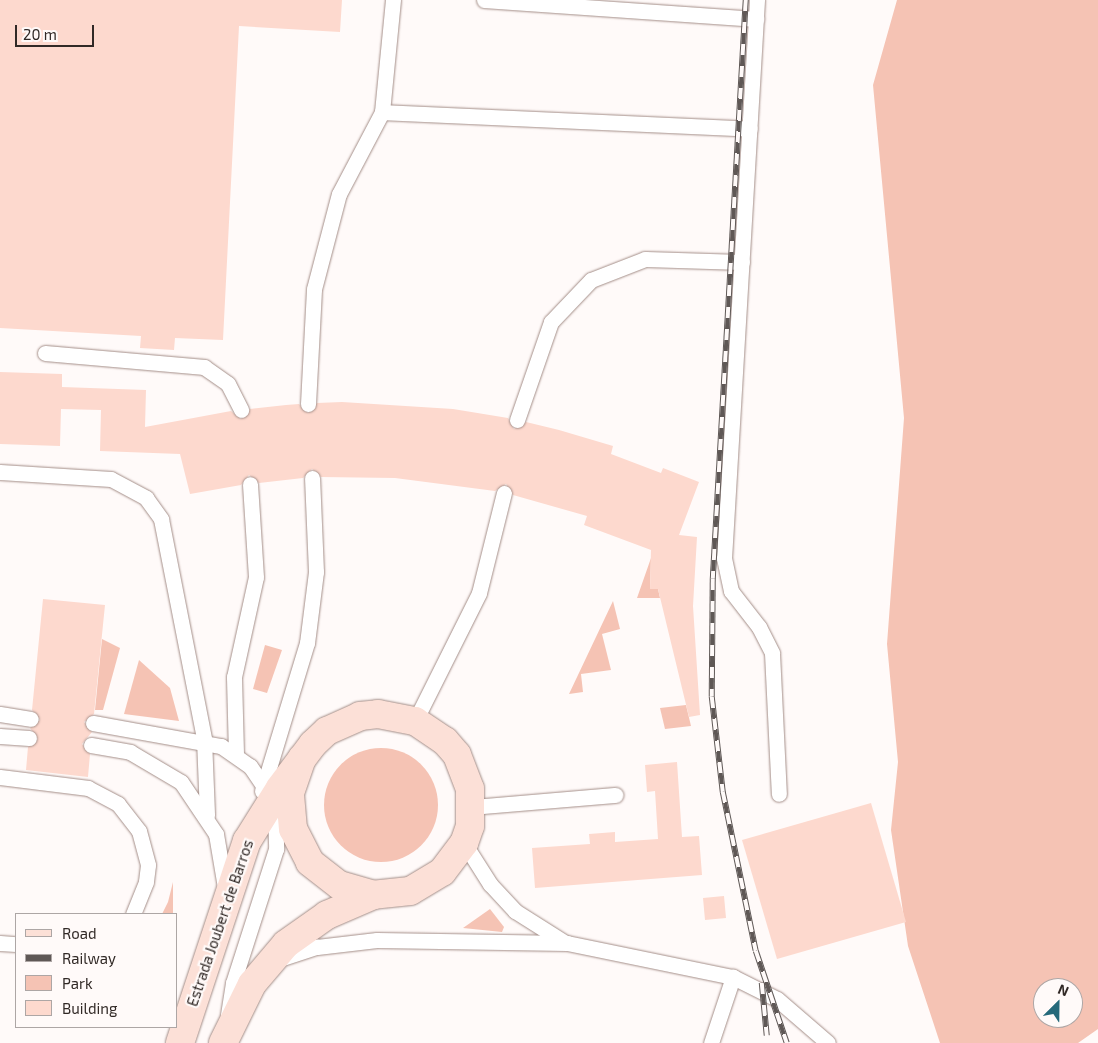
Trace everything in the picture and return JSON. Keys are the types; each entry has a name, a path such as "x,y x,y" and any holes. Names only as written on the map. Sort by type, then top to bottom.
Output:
{"main road":[{"name":"Estrada Joubert de Barros","path":"180,1043 240,857 268,793 327,731 360,716 378,714 415,721"},
{"path":"302,758 294,775 290,811 300,846 323,875 339,885 374,895 392,895 427,884 454,859 464,843 472,807 470,789 457,755 438,735 415,721"},
{"path":"225,1036 268,963 306,928 374,895"}],"lane":[{"path":"308,404 314,290 330,218 382,112 392,0"},
{"path":"484,0 756,19"},
{"path":"757,0 724,569 731,591 759,627 772,653 779,794"},
{"path":"382,112 750,129"},
{"path":"517,420 551,322 591,280 646,259 742,262"},
{"path":"45,353 204,367 228,384 242,410"},
{"path":"0,472 111,479 135,489 154,508 166,532 204,739 207,816 225,876 221,918"},
{"path":"225,1036 233,983 276,849 268,793 309,634 316,572 312,478"},
{"path":"236,754 234,676 256,577 250,484"},
{"path":"415,721 479,593 504,493"},
{"path":"0,714 31,719"},
{"path":"93,724 204,739 236,754 268,793"},
{"path":"0,736 29,738"},
{"path":"91,745 130,752 165,770 207,816"},
{"path":"0,777 88,788 118,804 139,832 148,865 146,882 133,913"},
{"path":"472,807 616,795"},
{"path":"464,843 490,884 515,911 567,944"},
{"path":"268,963 317,947 377,940 567,944 733,977 777,998 828,1043"},
{"path":"0,943 15,944"},
{"path":"712,1043 733,977"}],"green space":[{"path":"897,0 1098,0 1098,1029 1078,1043 940,1043 908,946 891,830 898,762 887,644 904,418 873,85"},
{"path":"651,558 650,588 658,589 660,598 637,598"},
{"path":"613,601 620,629 602,634 611,670 581,674 583,692 569,694"},
{"path":"102,639 120,648 103,710 95,710"},
{"path":"265,645 282,650 267,693 253,689"},
{"path":"139,660 170,688 179,721 124,714"},
{"path":"686,705 691,726 665,729 660,708"},
{"path":"381,748 403,752 422,764 434,783 438,805 434,827 422,846 403,858 381,862 359,858 340,846 328,827 324,805 328,783 340,764 359,752"},
{"path":"173,882 173,913 162,913 168,902"},
{"path":"490,909 504,927 502,932 463,928"}],"building":[{"path":"0,0 342,0 340,32 239,26 223,340 175,338 174,350 140,348 141,336 0,328"},
{"path":"0,372 62,374 62,387 146,390 145,427 231,411 241,419 250,409 299,404 308,413 317,403 342,402 453,409 508,418 514,429 526,422 613,446 611,454 661,473 663,468 699,482 679,535 697,537 693,606 700,715 689,717 658,589 650,589 651,550 584,525 587,516 513,495 506,484 495,491 395,478 321,477 312,469 303,478 259,483 249,475 241,485 190,494 180,454 100,451 101,410 61,409 60,446 0,444"},
{"path":"43,599 105,605 94,714 84,722 92,732 82,744 90,754 88,777 26,770 28,747 38,739 30,728 40,720 32,710"},
{"path":"677,762 682,837 699,836 702,875 535,888 532,848 590,844 589,834 615,832 615,842 658,839 655,791 647,792 645,765"},
{"path":"871,803 906,922 777,959 742,840"},
{"path":"724,896 726,918 705,920 703,898"}],"railway":[{"path":"746,0 713,579 712,697 723,792 756,951 787,1043"},
{"path":"762,983 767,1036"}]}
